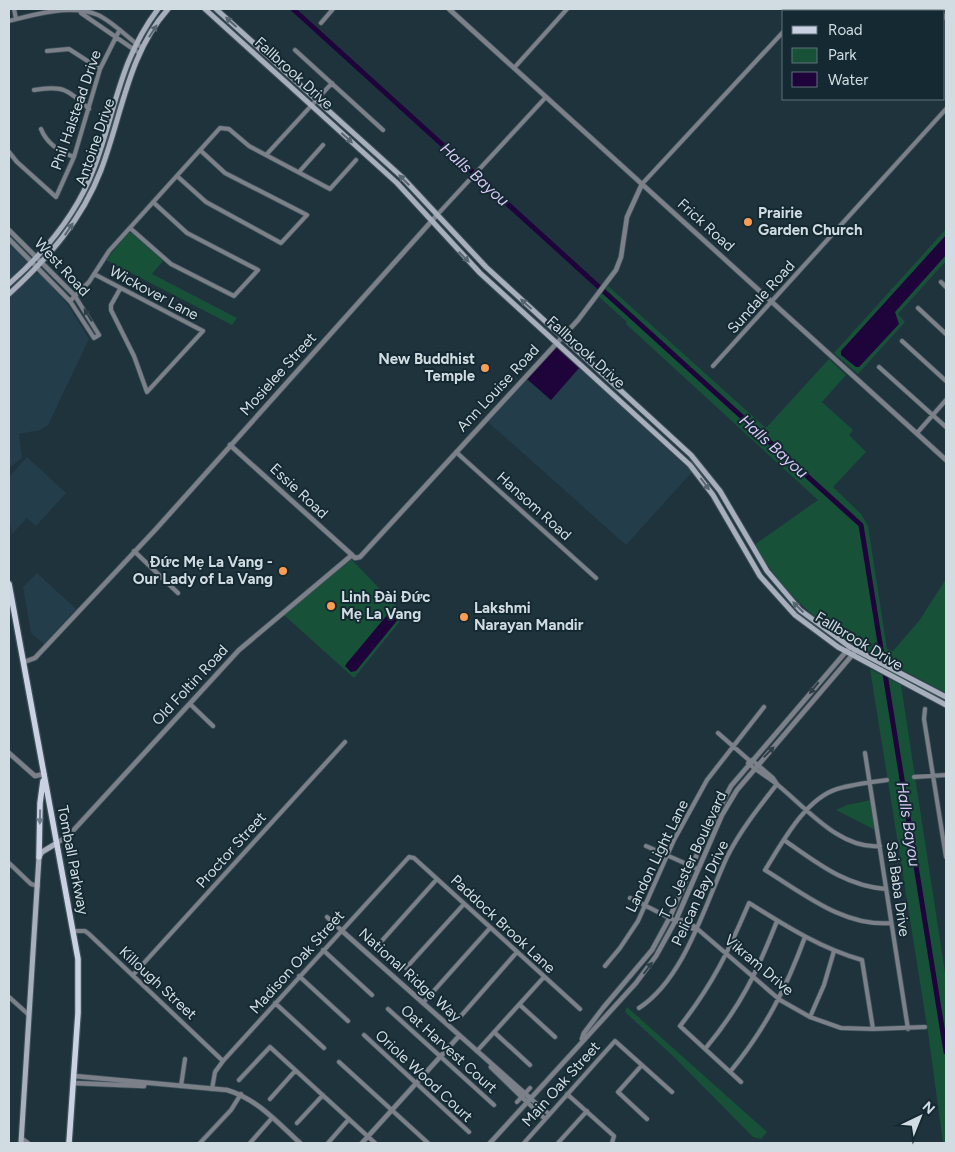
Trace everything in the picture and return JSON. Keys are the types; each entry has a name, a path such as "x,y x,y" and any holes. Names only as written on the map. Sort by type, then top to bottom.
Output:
{"main road":[{"name":"Antoine Drive","path":"9,284 64,225 81,196 94,168 120,81 136,43 158,9"},
{"name":"Antoine Drive","path":"9,294 62,240 88,200 102,167 141,51 168,9"},
{"name":"Fallbrook Drive","path":"205,9 397,183 467,260 690,465 713,495 750,561 772,591 806,624 895,675 933,694 946,697"},
{"name":"Fallbrook Drive","path":"216,9 402,178 486,267 696,461 720,491 757,557 778,586 810,618 848,649"},
{"path":"241,41 246,36"},
{"path":"110,114 118,116"},
{"path":"81,196 88,200"},
{"path":"646,424 652,419"},
{"path":"690,465 696,461"},
{"name":"Tomball Parkway","path":"9,584 73,931 79,977 69,1143"},
{"name":"Fallbrook Drive","path":"933,694 946,705"},
{"path":"21,1141 38,886 40,803 44,776"},
{"path":"39,857 42,852 57,843"}],"street":[{"path":"14,9 16,19"},
{"path":"321,23 333,9"},
{"name":"Frick Road","path":"449,9 946,460"},
{"path":"514,68 567,9"},
{"path":"9,21 52,10 99,16 136,43 141,51"},
{"path":"79,12 101,25 133,50 141,51"},
{"name":"Phil Halstead Drive","path":"9,152 17,162 56,197 74,157 100,69 114,37 119,31"},
{"name":"Ann Louise Road","path":"352,555 355,558 360,557 599,294 620,262 627,217 642,184 782,33"},
{"path":"46,51 69,49 100,69"},
{"path":"295,50 384,130"},
{"path":"266,155 332,83"},
{"path":"34,90 55,87 64,88 89,109"},
{"name":"Mosielee Street","path":"24,662 35,658 134,551 546,97"},
{"name":"Sundale Road","path":"713,366 946,109"},
{"path":"70,301 94,274 104,257 220,128 224,127 266,155 330,189 356,160"},
{"path":"41,129 44,136 58,149 74,157"},
{"path":"299,172 323,146"},
{"path":"177,176 206,202 281,243 307,215 225,173 200,150"},
{"path":"130,228 170,264 234,296 258,270 187,233 153,202"},
{"name":"West Road","path":"9,230 76,296 99,335 94,338 70,301 38,266 9,239"},
{"name":"Wickover Lane","path":"94,274 202,330 147,392 134,356 111,310 111,305 120,289"},
{"path":"941,282 946,287"},
{"path":"918,308 946,334"},
{"path":"902,341 946,381"},
{"path":"879,367 946,427"},
{"path":"917,433 946,400"},
{"name":"Essie Road","path":"230,445 352,555"},
{"name":"Hansom Road","path":"456,452 596,578"},
{"path":"134,551 178,593"},
{"name":"Old Foltin Road","path":"57,843 70,834 239,650 352,555"},
{"name":"T C Jester Boulevard","path":"582,1040 584,1033 610,999 652,950 670,917 691,866 723,798 750,761 780,729 848,649"},
{"name":"T C Jester Boulevard","path":"490,1143 582,1040 616,1005 651,963 676,920 722,815 756,766 786,734 854,653"},
{"path":"190,704 213,726"},
{"name":"Landon Light Lane","path":"605,966 630,936 647,905 667,855 707,780 764,707"},
{"path":"925,709 924,719 946,846 946,857"},
{"path":"718,733 825,826 846,838 870,847 880,846"},
{"name":"Proctor Street","path":"133,974 345,742"},
{"path":"9,753 30,773 35,776 44,776"},
{"name":"Sai Baba Drive","path":"865,753 908,1028"},
{"path":"914,777 946,775"},
{"path":"887,780 836,789 807,810 784,840 765,870 837,913 862,922 892,923"},
{"name":"Pelican Bay Drive","path":"640,1008 648,1002 666,981 697,930 734,844 777,784"},
{"path":"939,810 946,810"},
{"path":"784,840 831,872 866,888 886,889"},
{"path":"646,846 698,868"},
{"name":"Paddock Brook Lane","path":"409,857 414,858 580,1009"},
{"name":"Madison Oak Street","path":"212,1089 216,1072 223,1061 409,857"},
{"path":"9,863 31,884 38,886"},
{"path":"380,944 437,879"},
{"name":"Vikram Drive","path":"630,898 676,920 687,922 780,1000 810,1017 841,1028 925,1027"},
{"path":"741,1082 680,1026 712,984 749,903 777,921 834,952 862,960 873,1029"},
{"path":"406,968 464,904"},
{"name":"National Ridge Way","path":"327,916 523,1095 545,1119"},
{"path":"705,1049 723,1028 754,979 777,921"},
{"path":"423,1003 490,928"},
{"name":"Killough Street","path":"73,931 85,931 89,934 223,1061"},
{"path":"730,1072 766,1025 780,1000 805,937"},
{"path":"323,950 372,995"},
{"path":"460,1016 516,952"},
{"path":"810,1017 824,985 834,952"},
{"path":"299,976 348,1021"},
{"path":"476,1052 544,977"},
{"path":"9,997 29,1015"},
{"path":"610,999 616,1005"},
{"path":"275,1003 324,1048"},
{"path":"520,1004 555,1037"},
{"name":"Oat Harvest Court","path":"388,1009 494,1105"},
{"path":"494,1032 530,1065"},
{"name":"Oriole Wood Court","path":"364,1035 469,1132"},
{"path":"362,1143 459,1036"},
{"name":"Main Oak Street","path":"524,1143 615,1041 642,1065"},
{"path":"239,1080 270,1047 375,1143"},
{"path":"181,1087 186,1059"},
{"path":"339,1062 428,1143"},
{"path":"647,1119 618,1092 642,1065 672,1092"},
{"path":"270,1099 295,1071"},
{"path":"74,1076 212,1089 241,1094 256,1103 300,1143"},
{"path":"117,1086 118,1080"},
{"path":"73,1083 117,1086 155,1085"},
{"path":"517,1102 530,1088"},
{"path":"200,1143 231,1110 241,1094"},
{"path":"567,1094 615,1138 612,1143"},
{"path":"297,1123 322,1095"},
{"name":"National Ridge Way","path":"528,1100 549,1114"},
{"path":"558,1143 587,1111"},
{"path":"250,1143 272,1118"},
{"path":"328,1143 349,1119"},
{"path":"21,1141 28,1143"}],"shaded area":[{"path":"9,244 27,261 9,280"},
{"path":"40,273 68,305 89,339 48,425 40,430 19,434 22,458 9,468 9,297 35,274"},
{"path":"579,368 692,472 626,545 488,422 527,379 551,400"},
{"path":"27,457 66,493 36,526 27,518 12,534 9,518 9,477"},
{"path":"37,573 76,609 44,644 31,633 23,587"}],"green space":[{"path":"946,229 946,261 898,314 905,322 858,374 834,353"},
{"path":"128,233 132,233 163,261 152,274 237,318 232,325 106,260"},
{"path":"608,286 766,428 829,359 846,375 822,402 853,430 849,435 866,452 833,487 861,514 868,526 887,649 893,651 919,621 946,579 946,693 852,643 850,645 808,611 775,575 754,545 818,500 599,297"},
{"path":"351,559 405,615 354,678 284,615"},
{"path":"870,669 901,685 946,979 946,1143 943,1143 928,1032"},
{"path":"871,800 875,830 836,810 847,805"},
{"path":"627,1007 767,1132 761,1139 753,1137 673,1056 625,1012"}],"water":[{"path":"946,235 946,255 895,312 899,324 859,367 856,367 841,355 841,351"},
{"path":"556,347 579,368 551,400 527,379"},
{"path":"393,608 400,614 400,617 356,671 351,672 345,666"}],"waterway":[{"name":"Halls Bayou","path":"293,9 861,525 946,1052"}],"place":[{"name":"Prairie Garden Church","path":"748,222"},
{"name":"New Buddhist Temple","path":"485,368"},
{"name":"Đức Mẹ La Vang - Our Lady of La Vang","path":"283,571"},
{"name":"Linh Đài Đức Mẹ La Vang","path":"331,606"},
{"name":"Lakshmi Narayan Mandir","path":"464,617"}]}
